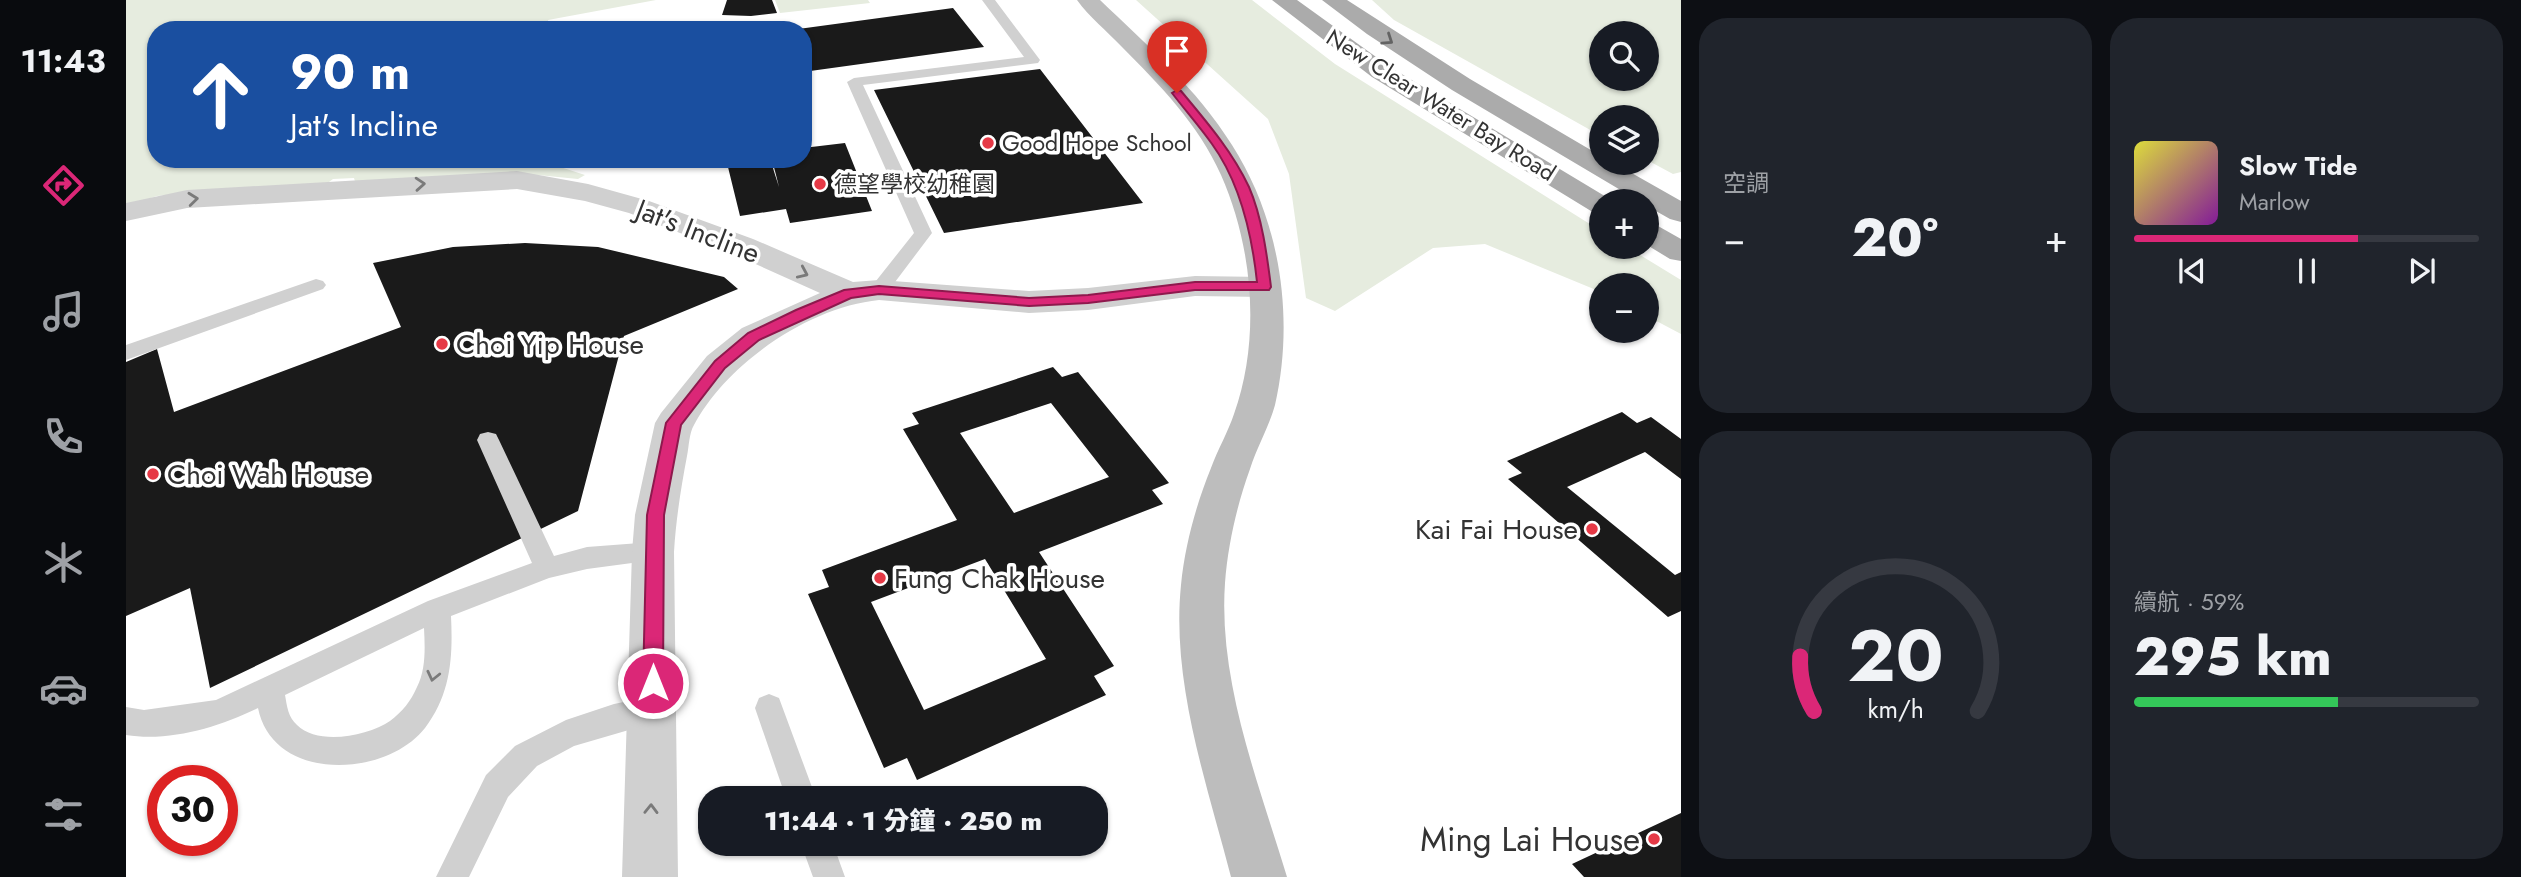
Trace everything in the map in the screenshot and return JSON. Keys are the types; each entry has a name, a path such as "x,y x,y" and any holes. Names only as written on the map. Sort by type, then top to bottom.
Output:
{"main road":[{"path":"1088,0 1193,109 1219,145 1244,189 1261,255 1265,287 1266,340 1255,406 1229,472 1209,538 1202,599 1208,672 1234,786 1259,877"},
{"name":"New Clear Water Bay Road","path":"1283,0 1381,72 1589,198"},
{"name":"New Clear Water Bay Road","path":"1333,0 1391,42 1475,95 1681,213"},
{"path":"1659,239 1681,252"}],"street":[{"name":"Jat's Incline","path":"126,212 187,199 517,180 588,193 639,207 864,292 1029,302 1088,299 1195,286 1265,287"},
{"path":"650,877 653,552 656,515 674,423 720,365 754,336 801,313 864,292"}],"lane":[{"path":"864,292 923,233 854,82 1032,60 988,0"},
{"path":"126,353 316,285"},
{"path":"488,440 547,568"},
{"path":"126,721 144,724 218,713 437,609 547,568 587,558 653,552"},
{"path":"270,688 276,721 289,737 307,747 336,751 366,747 387,739 411,722 435,678 437,609"},
{"path":"769,708 797,786"},
{"path":"452,877 496,786 526,756 566,734 614,718 653,710"},
{"path":"821,856 829,877"}],"shaded area":[{"path":"126,0 656,0 548,21 147,21 147,168 563,168 585,175 578,179 538,175 356,185 354,178 333,179 325,185 157,196 126,206"},
{"path":"775,0 868,0 870,3 780,13"},
{"path":"1136,0 1252,0 1335,64 1589,223 1589,259 1647,259 1681,280 1681,334 1659,322 1659,273 1589,273 1589,287 1485,244 1433,248 1335,311 1306,298 1289,174 1268,119"},
{"path":"1372,0 1681,0 1681,172 1673,174 1659,166 1659,105 1589,105 1589,129 1394,20"}],"building":[{"path":"727,0 772,0 777,13 722,15"},
{"path":"953,8 984,47 812,71 812,27"},
{"path":"1040,69 1143,203 944,233 874,90"},
{"name":"德望學校幼稚園","path":"845,143 872,211 790,223 786,209 740,216 728,168 773,168 779,187 774,168 812,168 812,147"},
{"path":"525,243 598,247 724,277 738,289 624,336 578,511 210,688 190,588 126,616 126,362 157,349 174,412 401,327 373,263 453,247"},
{"name":"Fung Chak House","path":"1053,367 1062,377 1078,372 1169,483 1152,490 1163,504 1039,552 1114,666 1094,676 1106,695 917,780 907,758 884,768 808,594 829,587 822,570 957,520 903,429 919,424 912,413","holes":["1051,403 1109,477 1014,513 960,433","985,559 1046,659 924,710 871,602"]},
{"name":"Kai Fai House","path":"1622,412 1637,423 1651,417 1681,439 1681,479 1645,452 1567,487 1675,575 1681,572 1681,611 1668,617 1508,479 1522,473 1507,461"},
{"name":"Ming Lai House","path":"1681,813 1681,877 1584,877 1572,864"}],"place":[{"name":"Good Hope School","path":"988,143"},
{"name":"德望學校幼稚園","path":"820,184"},
{"name":"Choi Yip House","path":"442,344"},
{"name":"Choi Wah House","path":"153,474"},
{"name":"Kai Fai House","path":"1592,529"},
{"name":"Fung Chak House","path":"880,578"},
{"name":"Ming Lai House","path":"1654,839"}],"route":[{"path":"653,683 653,552 656,515 674,423 720,365 754,336 849,293 879,290 1029,302 1088,299 1195,286 1265,287 1261,255 1244,189 1219,145 1193,109 1177,93"}]}
